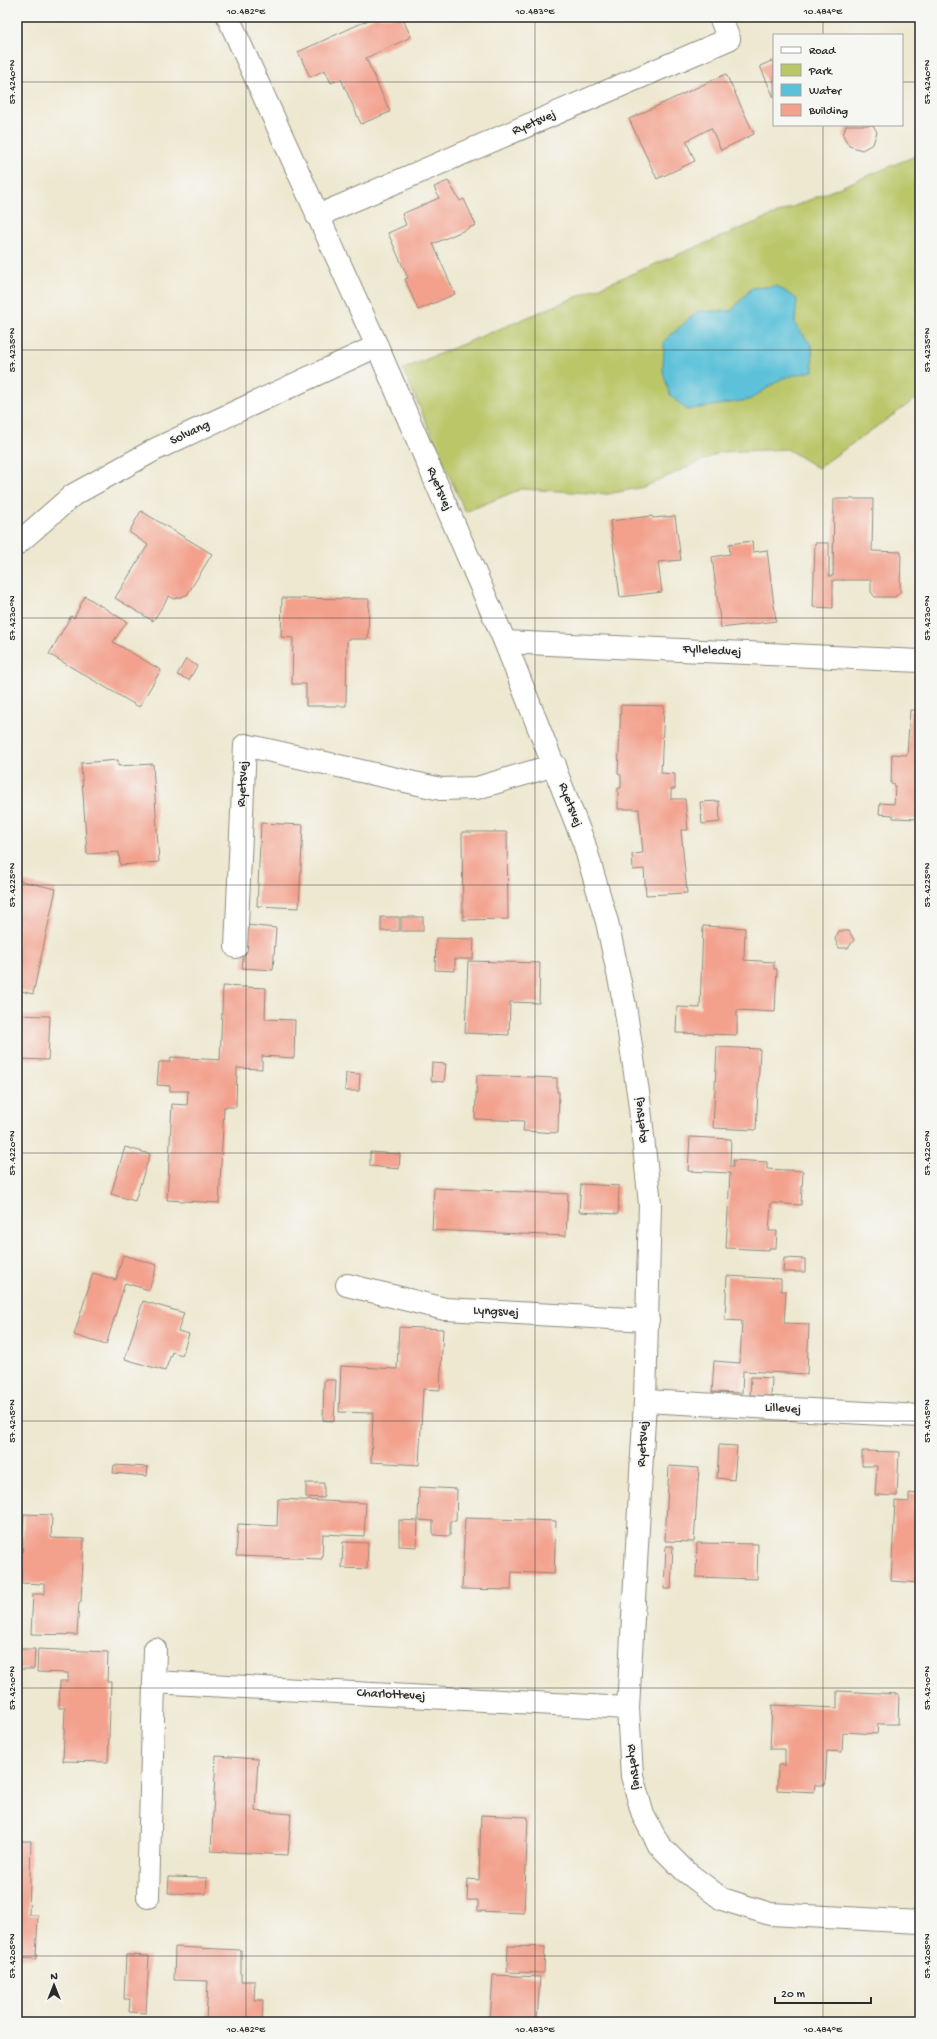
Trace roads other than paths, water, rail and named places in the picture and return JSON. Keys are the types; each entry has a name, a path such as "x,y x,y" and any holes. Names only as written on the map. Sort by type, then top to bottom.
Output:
{"street":[{"name":"Ryetsvej","path":"228,17 377,346 505,642 555,765 584,843 607,922 625,1006 640,1099 650,1204 645,1401 628,1708 632,1776 643,1815 659,1845 684,1871 722,1899 770,1914 920,1922"},
{"name":"Ryetsvej","path":"317,216 729,39 720,17"},
{"name":"Solvang","path":"17,544 73,496 156,449 377,346"},
{"name":"Fylleledvej","path":"505,642 920,661"},
{"name":"Ryetsvej","path":"236,947 245,746 441,789 477,788 555,765"},
{"name":"Lyngsvej","path":"347,1285 445,1309 648,1320"},
{"name":"Lillevej","path":"645,1401 920,1416"},
{"path":"148,1897 155,1649"},
{"name":"Charlottevej","path":"154,1682 628,1708"}],"water":[{"path":"777,286 797,299 795,324 812,346 813,371 783,378 749,400 687,410 670,395 663,372 664,341 698,311 731,311 752,288"}]}
